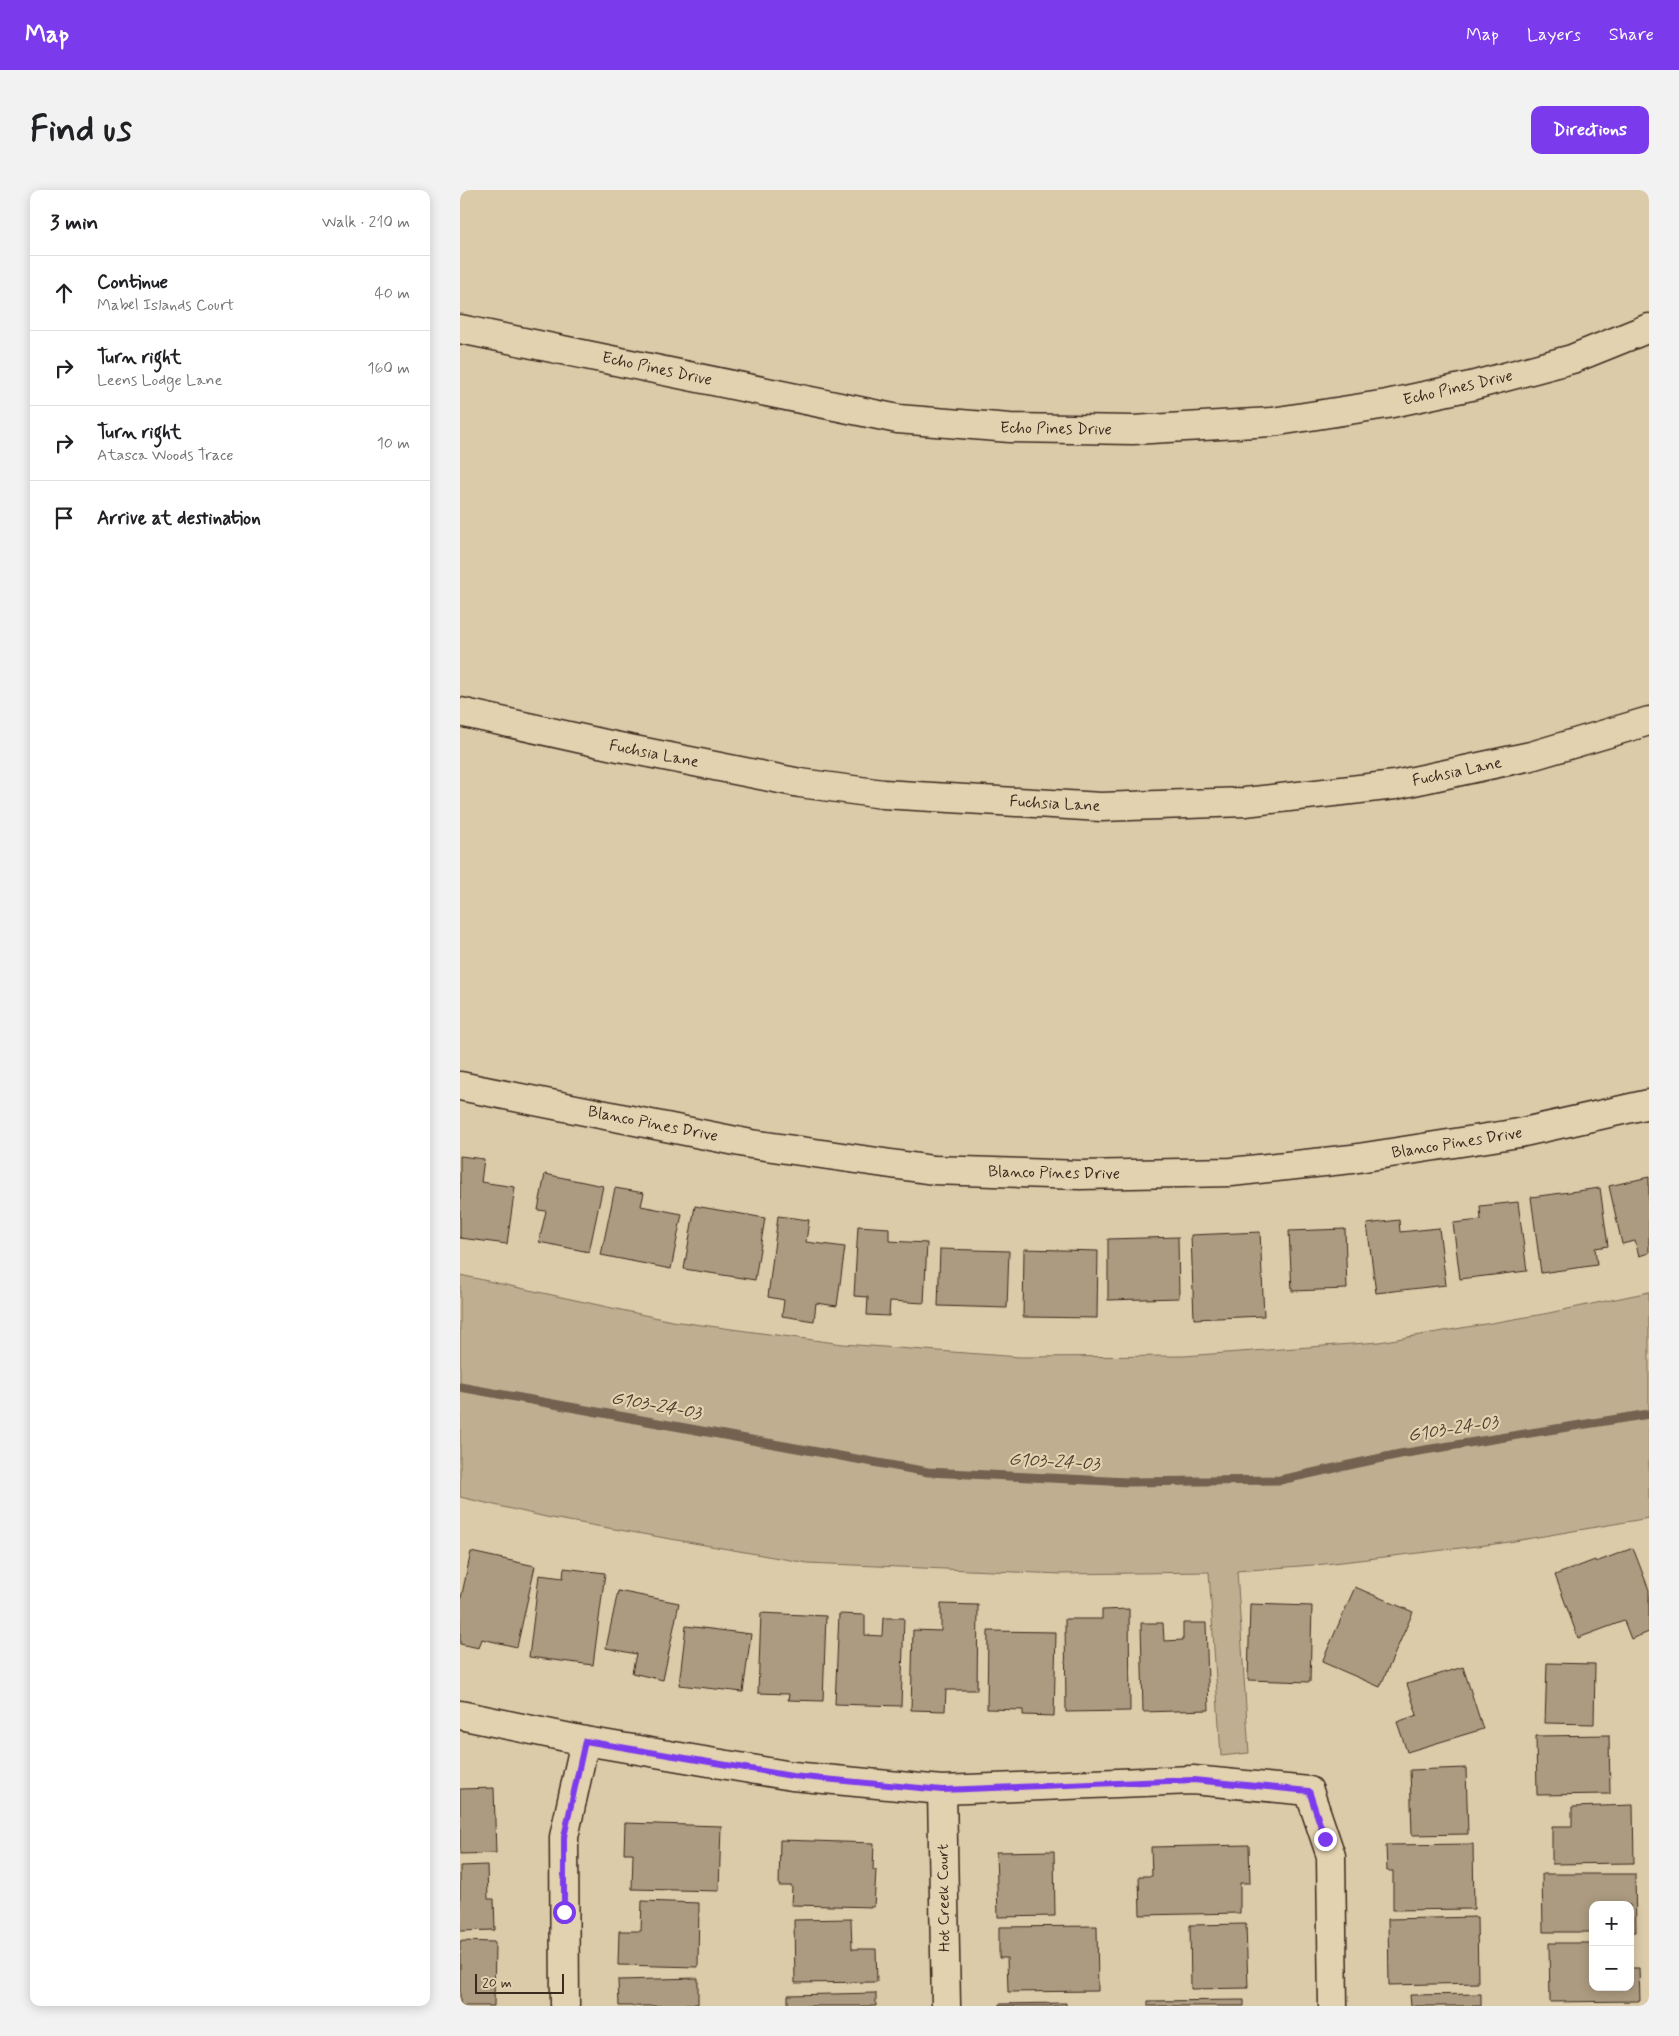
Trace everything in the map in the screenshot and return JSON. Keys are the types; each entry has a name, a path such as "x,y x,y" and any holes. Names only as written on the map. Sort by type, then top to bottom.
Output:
{"street":[{"name":"Echo Pines Drive","path":"460,329 898,420 1010,428 1133,430 1272,422 1387,404 1471,386 1572,359 1649,328"},
{"name":"Fuchsia Lane","path":"460,712 614,746 800,783 883,794 1101,807 1246,802 1395,785 1532,756 1649,721"},
{"name":"Blanco Pines Drive","path":"460,1086 751,1144 894,1165 933,1170 1080,1175 1231,1172 1352,1159 1519,1133 1649,1104"},
{"path":"460,1715 585,1741 792,1776 942,1790 1193,1780 1309,1791 1330,1856 1333,2006"},
{"path":"565,2006 564,1837 585,1741"},
{"name":"Hot Creek Court","path":"942,1790 946,2006"}],"shaded area":[{"path":"460,1275 672,1321 843,1344 1020,1357 1184,1356 1379,1342 1544,1314 1649,1292 1649,1518 1503,1543 1325,1564 1237,1571 1249,1753 1221,1756 1209,1572 1061,1574 807,1563 546,1517 460,1497"}],"building":[{"path":"460,1156 484,1159 481,1182 515,1187 507,1244 460,1238"},
{"path":"545,1174 603,1186 589,1252 539,1242 546,1211 538,1210"},
{"path":"1649,1177 1649,1253 1639,1256 1635,1241 1622,1244 1609,1186"},
{"path":"615,1188 644,1193 641,1206 682,1214 671,1269 601,1255"},
{"path":"1600,1188 1608,1246 1595,1248 1597,1265 1541,1273 1531,1197"},
{"path":"1518,1202 1527,1271 1460,1279 1453,1223 1481,1220 1480,1206"},
{"path":"695,1206 765,1218 755,1280 684,1269"},
{"path":"778,1216 809,1220 806,1242 845,1247 837,1306 816,1303 814,1321 782,1316 784,1300 768,1297"},
{"path":"1399,1220 1400,1232 1439,1228 1446,1285 1376,1293 1367,1224"},
{"path":"858,1226 889,1228 889,1241 927,1243 924,1303 890,1301 889,1316 867,1315 868,1297 854,1296"},
{"path":"1345,1229 1347,1289 1292,1291 1289,1231"},
{"path":"1260,1232 1264,1316 1194,1319 1191,1235"},
{"path":"1178,1237 1179,1298 1108,1300 1108,1239"},
{"path":"940,1249 1009,1251 1007,1308 938,1306"},
{"path":"1024,1249 1098,1251 1097,1318 1023,1317"},
{"path":"1633,1548 1649,1590 1649,1632 1631,1639 1624,1621 1578,1638 1555,1575"},
{"path":"471,1552 535,1566 517,1647 482,1639 479,1648 460,1644 460,1603"},
{"path":"564,1568 605,1573 593,1665 529,1657 539,1575 563,1578"},
{"path":"1355,1587 1413,1612 1380,1687 1322,1662"},
{"path":"618,1591 679,1603 663,1680 632,1673 636,1654 606,1648"},
{"path":"941,1604 978,1605 977,1690 946,1690 945,1711 911,1710 913,1630 941,1631"},
{"path":"1250,1604 1312,1606 1310,1682 1248,1680"},
{"path":"1129,1609 1130,1711 1066,1712 1065,1619 1102,1619 1102,1610"},
{"path":"761,1613 826,1616 823,1701 788,1700 789,1694 758,1693"},
{"path":"839,1614 865,1615 865,1635 882,1636 883,1618 904,1618 901,1706 835,1704"},
{"path":"1141,1623 1163,1623 1164,1641 1183,1640 1183,1623 1206,1623 1209,1710 1143,1712"},
{"path":"686,1626 751,1634 743,1692 679,1685"},
{"path":"988,1631 1056,1632 1054,1716 1023,1715 1023,1710 987,1709"},
{"path":"1547,1663 1595,1664 1594,1724 1545,1723"},
{"path":"1463,1667 1483,1729 1407,1752 1397,1722 1417,1715 1407,1684"},
{"path":"1609,1735 1610,1794 1537,1795 1536,1736"},
{"path":"1466,1768 1468,1834 1412,1835 1410,1770"},
{"path":"494,1788 496,1853 460,1854 460,1789"},
{"path":"1633,1805 1634,1863 1552,1864 1552,1826 1572,1826 1572,1807"},
{"path":"625,1823 721,1826 719,1891 632,1889 633,1853 624,1853"},
{"path":"780,1840 874,1843 873,1870 876,1870 874,1907 791,1905 792,1886 779,1886"},
{"path":"1473,1844 1474,1909 1393,1910 1393,1871 1387,1871 1386,1845"},
{"path":"1249,1845 1250,1883 1240,1883 1240,1913 1140,1915 1139,1876 1152,1876 1151,1847"},
{"path":"1054,1851 1055,1916 998,1917 996,1852"},
{"path":"487,1865 488,1899 494,1899 495,1930 460,1931 460,1866"},
{"path":"1542,1874 1635,1874 1636,1932 1634,1932 1634,1901 1589,1901 1589,1932 1543,1932"},
{"path":"642,1901 699,1903 698,1967 618,1965 619,1931 641,1931"},
{"path":"1477,1917 1478,1983 1389,1985 1388,1919"},
{"path":"851,1919 852,1949 876,1949 877,1982 795,1983 794,1920"},
{"path":"1246,1924 1248,1988 1191,1989 1190,1925"},
{"path":"1097,1926 1098,1991 1008,1992 1007,1958 999,1958 999,1927"},
{"path":"460,1941 495,1942 494,2006 460,2006"},
{"path":"1549,1943 1589,1943 1589,1991 1634,1991 1634,1968 1639,1968 1640,2001 1550,2002"},
{"path":"698,1978 698,2004 685,2004 685,2006 619,2006 618,1980"},
{"path":"876,1993 876,2006 788,2006 788,1995"},
{"path":"1481,1994 1481,2006 1411,2006 1410,1995"},
{"path":"1244,2000 1244,2006 1148,2006 1148,2001"},
{"path":"1066,2003 1066,2006 999,2006 999,2004"}],"waterway":[{"name":"G103-24-03","path":"460,1387 928,1472 1128,1482 1280,1480 1400,1454 1649,1414"}],"route":[{"path":"564,1912 564,1837 585,1741 792,1776 942,1790 1193,1780 1309,1791 1325,1839"}]}
